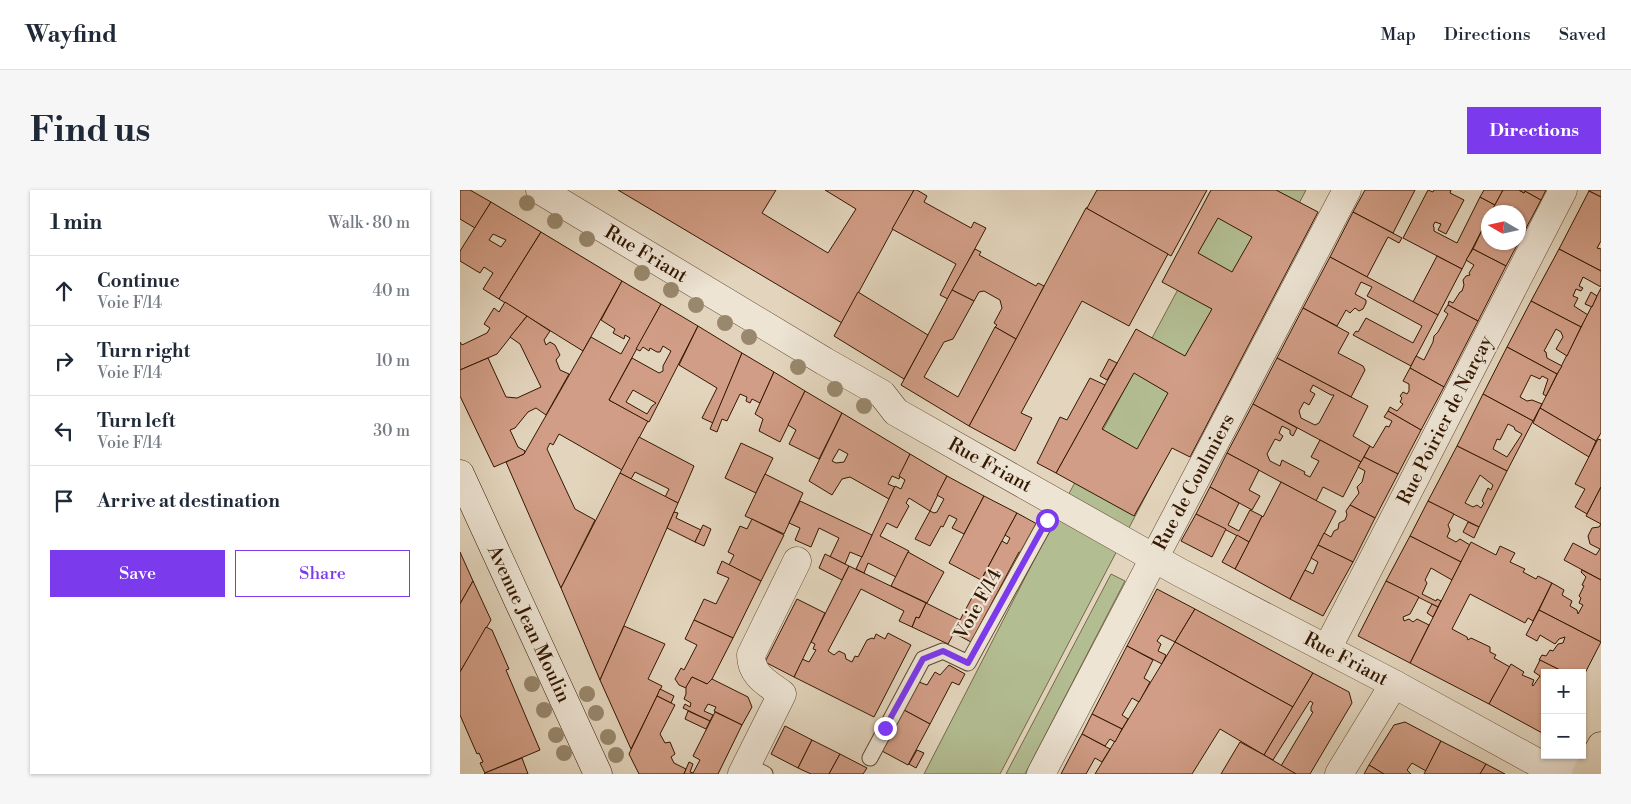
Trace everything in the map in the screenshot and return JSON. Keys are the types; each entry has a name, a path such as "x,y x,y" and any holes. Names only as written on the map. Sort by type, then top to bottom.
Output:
{"street":[{"name":"Rue Friant","path":"540,190 882,394 896,412 1057,502 1152,561 1179,572 1394,684 1558,774 1592,762"},
{"name":"Rue de Coulmiers","path":"1041,774 1347,190"},
{"name":"Rue Poirier de Narçay","path":"1327,649 1563,190"},
{"name":"Avenue Jean Moulin","path":"460,474 598,774"},
{"path":"751,771 782,694 754,671 751,664 751,655 797,561"},
{"path":"1339,774 1394,684"}],"lane":[{"name":"Voie F/14","path":"870,758 923,659 943,651 968,663 1057,502"}],"green space":[{"path":"1231,190 1306,190 1000,774 924,774 1049,531"},
{"path":"1111,574 1125,581 1025,774 1006,774"}],"building":[{"path":"460,190 470,190 491,202 475,228 460,219"},
{"path":"618,190 776,190 762,213 828,253 856,209 825,190 914,190 842,323"},
{"path":"914,190 927,196 924,202 971,228 974,222 986,228 948,299 940,295 956,264 892,229"},
{"path":"1097,190 1207,190 1171,256 1086,208"},
{"path":"1211,190 1276,190 1318,212 1190,457 1172,448 1134,516 1056,473 1136,329 1185,356 1212,309 1162,282","holes":["1218,218 1252,237 1232,272 1198,253","1134,373 1168,393 1137,449 1102,429"]},
{"path":"1365,190 1415,190 1393,233 1353,212"},
{"path":"1428,190 1433,192 1434,190 1451,190 1450,193 1464,200 1446,234 1438,230 1441,224 1435,222 1433,226 1434,231 1457,243 1480,197 1495,205 1481,205 1481,232 1462,269 1403,238"},
{"path":"1484,190 1503,190 1495,205 1480,197"},
{"path":"1503,190 1519,190 1524,193 1525,191 1541,200 1526,228 1526,205 1495,205"},
{"path":"1519,190 1546,190 1541,200 1525,191 1524,193"},
{"path":"1601,190 1601,197 1589,191"},
{"path":"1589,191 1601,197 1601,241 1597,248 1601,249 1601,271 1559,249"},
{"path":"491,202 541,232 499,299 483,289 493,273 484,267 480,273 460,261 460,251","holes":["493,234 506,240 501,247 489,240"]},
{"path":"1086,208 1168,254 1129,326 1082,301 1021,413 1032,418 1015,451 969,426"},
{"path":"1353,212 1402,238 1399,243 1388,237 1367,277 1330,257"},
{"path":"541,232 622,281 583,351 499,299"},
{"path":"1481,232 1481,250 1514,250 1506,266 1473,249"},
{"path":"975,249 981,252 979,255 1036,286 1038,283 1044,286 1016,339 995,327 997,325 994,323 1002,308 1000,300 984,291 979,292 974,301 952,290"},
{"path":"1473,249 1506,266 1478,321 1448,305 1449,301 1453,303 1462,291 1463,280 1466,276 1470,275 1469,273 1474,265 1466,260"},
{"path":"1559,249 1601,271 1601,287 1583,277 1579,286 1583,288 1581,291 1576,289 1573,296 1578,298 1574,306 1588,315 1581,327 1531,301"},
{"path":"1437,256 1462,269 1438,315 1413,302"},
{"path":"1330,257 1438,315 1411,366 1353,335 1356,331 1358,332 1366,318 1413,343 1422,326 1367,296 1372,287 1361,282 1355,294 1366,300 1363,309 1359,311 1355,308 1350,313 1346,310 1337,326 1303,308"},
{"path":"622,281 661,304 609,400 648,421 622,470 559,434 553,445 550,443 547,449 575,509 595,520 561,588 506,462 524,454 591,337 621,354 630,338 625,335 624,339 613,333 615,329 601,320"},
{"path":"1601,288 1601,433 1596,441 1540,408"},
{"path":"952,290 974,301 953,339 944,342 924,377 958,397 995,327 1016,339 969,426 901,385"},
{"path":"858,292 928,335 904,379 834,336"},
{"path":"1591,292 1597,296 1592,307 1585,304"},
{"path":"1531,301 1581,327 1567,356 1556,349 1563,337 1561,332 1556,329 1544,351 1547,358 1562,366 1557,374 1507,347"},
{"path":"505,302 527,316 497,354 460,370 460,342 462,345 487,333 490,328 484,324 494,308 499,312"},
{"path":"661,304 698,326 649,422 609,400 632,358 659,373 663,371 663,366 671,351 663,346 660,352 650,348 649,351 643,347 640,351 636,349","holes":["633,390 656,403 647,414 626,402"]},
{"path":"1448,305 1478,321 1444,387 1410,368 1416,356 1424,360 1434,336 1448,314 1444,311"},
{"path":"1303,308 1349,333 1338,353 1363,366 1365,370 1351,397 1277,358"},
{"path":"527,316 550,331 544,340 546,345 550,342 555,345 560,355 556,360 560,370 569,374 546,415 536,408 528,412 515,428 510,430 518,447 525,451 524,454 494,467 460,396 460,370 488,358 506,397 517,398 541,387 520,344 510,337"},
{"path":"698,326 742,353 713,423 702,418 717,388 679,365"},
{"path":"1507,347 1557,374 1546,396 1543,394 1548,379 1542,376 1540,379 1531,375 1520,397 1527,401 1532,400 1542,404 1533,421 1483,394"},
{"path":"742,353 774,372 760,403 752,399 750,403 746,401 747,397 740,394 727,421 722,419 717,432 710,429"},
{"path":"1277,358 1368,406 1353,436 1370,446 1361,462 1253,404","holes":["1313,385 1334,395 1319,423 1315,425 1301,418 1299,411 1304,402 1309,405 1315,394 1310,391"]},
{"path":"1109,359 1117,363 1107,380 1100,376"},
{"path":"1410,368 1444,387 1421,430 1388,411 1390,407 1397,411 1403,404 1400,402 1402,398 1400,396 1403,392 1407,394 1409,391 1409,384 1403,381"},
{"path":"774,372 805,391 780,442 759,431 763,419 755,414"},
{"path":"1090,378 1105,385 1056,473 1037,463 1060,417 1067,420"},
{"path":"805,391 842,413 819,459 789,444 796,430 788,425"},
{"path":"1483,394 1533,421 1507,471 1457,446","holes":["1508,424 1514,427 1515,430 1522,434 1507,457 1493,449 1497,439 1500,440"]},
{"path":"1253,404 1297,428 1293,436 1290,434 1290,430 1282,426 1279,433 1283,436 1280,441 1275,439 1267,454 1270,461 1280,466 1282,460 1305,472 1304,474 1310,477 1319,461 1311,457 1320,440 1361,462 1343,497 1323,487 1316,501 1227,453"},
{"path":"1540,408 1596,441 1589,457 1533,423"},
{"path":"1388,411 1421,430 1398,474 1364,457 1370,446 1373,448 1386,426 1389,427 1392,421 1384,417"},
{"path":"842,413 910,454 899,479 892,476 888,484 895,487 889,499 850,477 842,479 832,495 809,481","holes":["839,449 848,454 844,462 836,463 832,461"]},
{"path":"639,437 694,466 678,503 665,497 669,489 635,472 631,479 620,473"},
{"path":"1598,439 1601,440 1601,487 1587,514 1575,507 1585,489 1575,484"},
{"path":"741,443 773,458 756,493 725,478"},
{"path":"1457,446 1507,471 1479,527 1428,501","holes":["1480,475 1493,485 1491,490 1488,488 1481,508 1477,505 1473,507 1465,503"]},
{"path":"1227,453 1259,470 1249,490 1260,496 1252,510 1210,487"},
{"path":"910,454 947,476 930,511 909,498 906,503 909,506 897,528 887,523 880,536 909,551 896,577 868,563 864,573 856,569 895,486 901,489 905,480 899,476"},
{"path":"1364,457 1398,474 1375,518 1350,505 1359,493 1357,487 1362,482 1365,471 1358,467"},
{"path":"620,473 678,503 600,680 561,588"},
{"path":"765,474 803,493 784,534 745,516"},
{"path":"947,476 984,496 964,534 952,528 957,519 949,515 930,546 915,539 930,511 937,512 944,499 937,495"},
{"path":"1281,482 1336,511 1290,599 1235,569"},
{"path":"1210,487 1239,503 1228,525 1239,531 1250,510 1262,516 1249,542 1196,514"},
{"path":"1601,487 1601,524 1586,516"},
{"path":"984,496 1017,513 981,580 949,563"},
{"path":"800,501 872,535 862,557 850,552 845,564 830,557 839,538 819,528 811,547 795,540 800,528 789,523"},
{"path":"1428,501 1454,514 1448,525 1450,530 1447,537 1456,542 1460,539 1470,545 1461,562 1410,536"},
{"path":"1350,505 1375,518 1353,562 1318,545 1324,533 1331,537 1334,531 1338,529 1339,523 1345,520 1346,511"},
{"path":"674,512 678,513 676,518 701,530 695,542 667,528"},
{"path":"1017,513 1037,524 1021,553 1019,552 971,642 954,633 948,644 912,627 916,617 919,618 926,603 960,620 1002,541 1007,544 1010,538 1005,535"},
{"path":"1196,514 1226,529 1212,557 1181,541"},
{"path":"752,519 784,535 761,581 729,565 734,555 728,552 740,526 747,529"},
{"path":"1468,522 1479,527 1474,538 1463,532"},
{"path":"1601,524 1601,580 1564,560 1573,543 1596,555 1600,549 1590,544 1588,536 1592,528 1599,527"},
{"path":"703,525 711,529 704,546 695,542"},
{"path":"1237,535 1249,542 1235,569 1222,562"},
{"path":"1410,536 1461,562 1452,580 1431,568 1425,580 1427,583 1422,594 1436,601 1437,599 1441,601 1438,607 1386,581"},
{"path":"1471,542 1496,555 1500,546 1515,553 1510,562 1525,569 1523,572 1536,579 1538,576 1552,583 1533,621 1528,618 1525,623 1470,594 1452,629 1467,637 1468,640 1471,638 1490,647 1490,652 1496,655 1494,658 1510,667 1489,704 1410,663"},
{"path":"1318,545 1353,562 1323,616 1290,599 1305,570 1313,574 1318,562 1311,558"},
{"path":"460,552 473,581 460,604"},
{"path":"908,552 944,572 927,603 891,586"},
{"path":"825,554 849,566 842,580 819,568"},
{"path":"722,561 761,581 733,638 694,620 704,599 716,604 729,578 717,573"},
{"path":"849,566 926,603 919,618 916,617 912,627 899,621 904,611 861,589 828,651 834,655 839,651 845,654 846,659 852,662 855,656 858,657 867,640 874,639 876,634 885,639 888,633 911,645 874,717 794,677 802,659 809,662 816,650 813,649 815,644 811,642"},
{"path":"1582,570 1601,580 1601,642 1539,610 1552,583 1564,590 1562,595 1572,601 1570,606 1577,610 1578,614 1583,605 1579,603 1581,598 1579,596 1586,577 1581,572"},
{"path":"473,581 491,620 460,672 460,604"},
{"path":"1386,581 1419,597 1410,614 1403,617 1404,621 1409,619 1413,622 1417,619 1429,625 1410,663 1358,636"},
{"path":"1157,589 1195,609 1175,642 1161,635 1157,641 1161,644 1158,651 1166,655 1162,664 1127,646"},
{"path":"797,599 825,613 794,677 765,662"},
{"path":"1432,604 1438,607 1433,617 1427,613"},
{"path":"1195,609 1313,673 1293,707 1175,642"},
{"path":"1539,610 1601,642 1586,671 1586,669 1558,669 1539,660 1542,655 1546,656 1550,650 1553,651 1558,644 1563,643 1565,637 1559,639 1555,644 1540,635 1537,641 1526,635"},
{"path":"694,620 733,638 712,679 707,684 692,677 686,688 679,685 675,679 681,668 684,670 697,645 685,639"},
{"path":"624,626 665,644 648,679 662,686 631,749 600,680"},
{"path":"486,627 492,630 509,669 506,670 540,750 485,773 480,763 483,762 479,753 477,754 460,715 460,672"},
{"path":"1175,642 1293,707 1264,755 1220,729 1192,774 1095,774"},
{"path":"1127,646 1153,660 1144,678 1150,682 1139,702 1132,698 1122,715 1128,719 1122,729 1092,714"},
{"path":"1540,660 1558,669 1541,669 1541,732 1489,704 1511,664 1524,672 1522,675 1534,680 1533,686 1540,676 1534,672"},
{"path":"949,665 965,674 959,685 952,682 930,724 904,710 919,682 927,685 935,672 940,675"},
{"path":"1313,673 1349,692 1352,703 1310,774 1296,774 1281,766 1313,712 1311,707 1313,703 1310,701 1273,760 1264,755"},
{"path":"692,677 707,684 712,679 748,697 752,707 742,725 714,711 716,707 708,704 704,711 713,715 710,721 683,708 685,704 690,707 691,703 684,699 686,687"},
{"path":"660,689 674,696 671,703 657,696"},
{"path":"657,696 675,705 660,734 665,743 670,742 675,754 671,757 674,763 686,769 684,774 639,774 629,754"},
{"path":"904,710 930,724 908,765 882,751"},
{"path":"688,711 710,721 706,729 685,719"},
{"path":"715,712 742,725 718,774 684,774 689,762 693,764 690,772 693,773 700,760 693,756"},
{"path":"1092,714 1122,729 1115,742 1110,739 1105,746 1082,734"},
{"path":"1405,722 1441,741 1426,771 1412,763 1407,770 1411,774 1384,774 1369,765 1394,725"},
{"path":"785,726 812,740 798,768 771,754"},
{"path":"1082,734 1110,749 1102,762 1095,758 1086,774 1061,774"},
{"path":"812,740 840,754 829,774 811,774 798,768"},
{"path":"1441,741 1486,764 1480,774 1424,774"},
{"path":"1240,742 1264,755 1296,774 1221,774"},
{"path":"917,750 924,753 916,768 909,764"},
{"path":"840,754 867,768 863,774 829,774"},
{"path":"522,758 528,774 484,774 485,773"},
{"path":"1486,764 1505,774 1480,774"},
{"path":"1369,765 1384,774 1364,774"}],"route":[{"path":"885,728 923,659 943,651 968,663 1047,520"}]}
